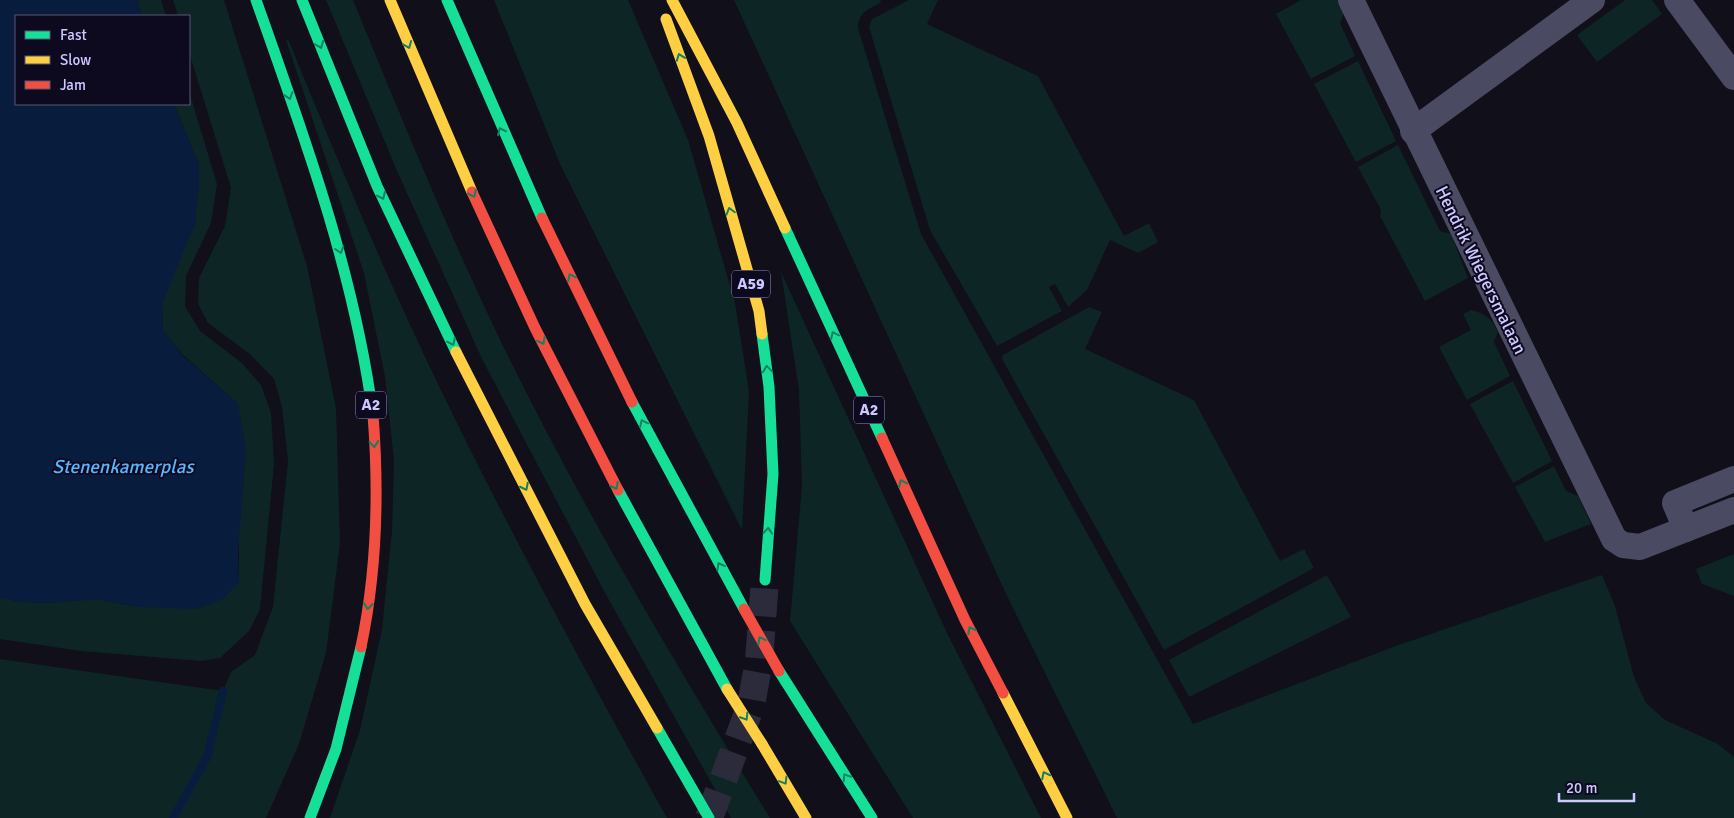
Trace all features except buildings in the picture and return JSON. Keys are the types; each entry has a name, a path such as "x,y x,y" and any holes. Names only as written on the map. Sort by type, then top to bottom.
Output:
{"highway":[{"name":"A2","path":"256,0 307,147 348,276 369,378 376,462 375,531 366,628 344,725 310,818"},
{"path":"302,0 377,186 466,372 585,604 695,797 709,818"},
{"path":"390,0 449,143 535,329 623,501 728,689 806,818"},
{"path":"447,0 498,124 650,439 779,671 872,818"},
{"name":"A2","path":"672,0 737,123 966,620 1067,818"},
{"name":"A59","path":"662,9 709,136 759,312 770,387 772,474 765,580"}],"street":[{"name":"Hendrik Wiegersmalaan","path":"1351,0 1413,131 1614,539 1623,545 1640,547 1686,529"},
{"path":"1413,131 1592,0"},
{"path":"1677,0 1734,77"},
{"path":"1734,479 1675,504 1686,529 1734,510"}],"green space":[{"path":"137,0 161,0 166,15 141,15"},
{"path":"173,0 224,0 307,266 336,408 340,543 326,653 299,744 266,818 0,818 0,659 223,691 231,672 255,655 273,607 288,461 282,407 274,379 251,355 208,323 198,304 199,278 225,226 231,188 190,55 190,15 178,15"},
{"path":"326,0 353,0 464,262 534,408 631,586 770,818 731,818 604,591 482,359 397,171"},
{"path":"494,0 628,0 688,140 735,303 749,391 742,530 560,164"},
{"path":"734,0 881,0 880,3 862,15 858,28 921,234 1193,724 1393,647 1602,575 1615,606 1634,677 1646,703 1665,720 1718,744 1734,757 1734,818 1117,818 1008,598"},
{"path":"909,0 938,0 927,24 1038,76 1124,236 1149,223 1158,242 1138,253 1110,240 1087,290 1068,307 1055,284 1049,287 1062,311 997,346 930,230 869,27 872,19"},
{"path":"1301,0 1338,0 1344,13 1340,23 1355,56 1311,79 1276,14"},
{"path":"1625,0 1652,0 1662,14 1597,62 1577,35"},
{"path":"288,39 342,170 439,386 493,496 550,604 667,818 330,818 360,730 382,629 392,531 394,461 385,377 364,273 286,40"},
{"path":"1358,61 1396,141 1356,162 1314,84"},
{"path":"190,94 217,184 211,223 186,276 185,306 200,331 242,363 261,385 271,413 274,464 260,609 249,631 220,658 201,661 81,651 0,639 0,597 17,601 45,603 97,599 139,607 239,582 238,404 182,354 163,331 162,303 173,276 199,166 174,105 190,105"},
{"path":"1398,145 1440,231 1451,234 1468,278 1425,301 1380,216 1381,210 1358,167"},
{"path":"781,272 947,633 1041,818 913,818 790,621 802,486 799,390"},
{"path":"1089,307 1102,312 1085,349 1194,400 1280,561 1304,549 1314,568 1164,650 1002,359 1003,355"},
{"path":"1471,310 1484,315 1496,327 1498,332 1494,342 1510,376 1467,400 1439,347 1471,330 1463,314"},
{"path":"1513,381 1552,461 1513,483 1470,404"},
{"path":"1554,466 1566,491 1578,496 1591,524 1545,542 1515,487"},
{"path":"1734,554 1734,596 1702,584 1696,569"},
{"path":"1327,575 1351,617 1189,697 1169,660"}],"water":[{"name":"Stenenkamerplas","path":"0,0 137,0 141,15 15,15 15,105 174,105 199,166 199,185 195,224 162,303 163,331 182,355 238,404 246,450 238,552 239,582 223,599 196,609 139,607 97,599 45,603 17,601 0,597"}],"waterway":[{"path":"173,818 207,757 223,691"}],"tunnel":[{"path":"709,818 751,705 759,661 765,580"}],"traffic: fast":[{"path":"256,0 309,153 340,256 364,361 373,415"},
{"path":"302,0 377,186 456,352"},
{"path":"447,0 542,218"},
{"path":"785,228 882,438"},
{"path":"762,334 769,387 773,474 765,580"},
{"path":"632,402 744,609"},
{"path":"618,490 727,689"},
{"path":"310,818 336,749 361,647"},
{"path":"779,671 872,818"},
{"path":"657,728 709,818"}],"traffic: slow":[{"path":"390,0 472,192"},
{"path":"672,0 737,123 785,228"},
{"path":"666,19 709,136 759,311 762,334"},
{"path":"456,352 585,604 657,728"},
{"path":"727,689 762,744"},
{"path":"1003,693 1067,818"},
{"path":"762,744 806,818"}],"traffic: jam":[{"path":"472,192 535,328 618,490"},
{"path":"542,218 632,402"},
{"path":"361,647 370,590 375,531 376,473 373,415"},
{"path":"882,438 965,620 1003,693"},
{"path":"744,609 779,671"}]}
